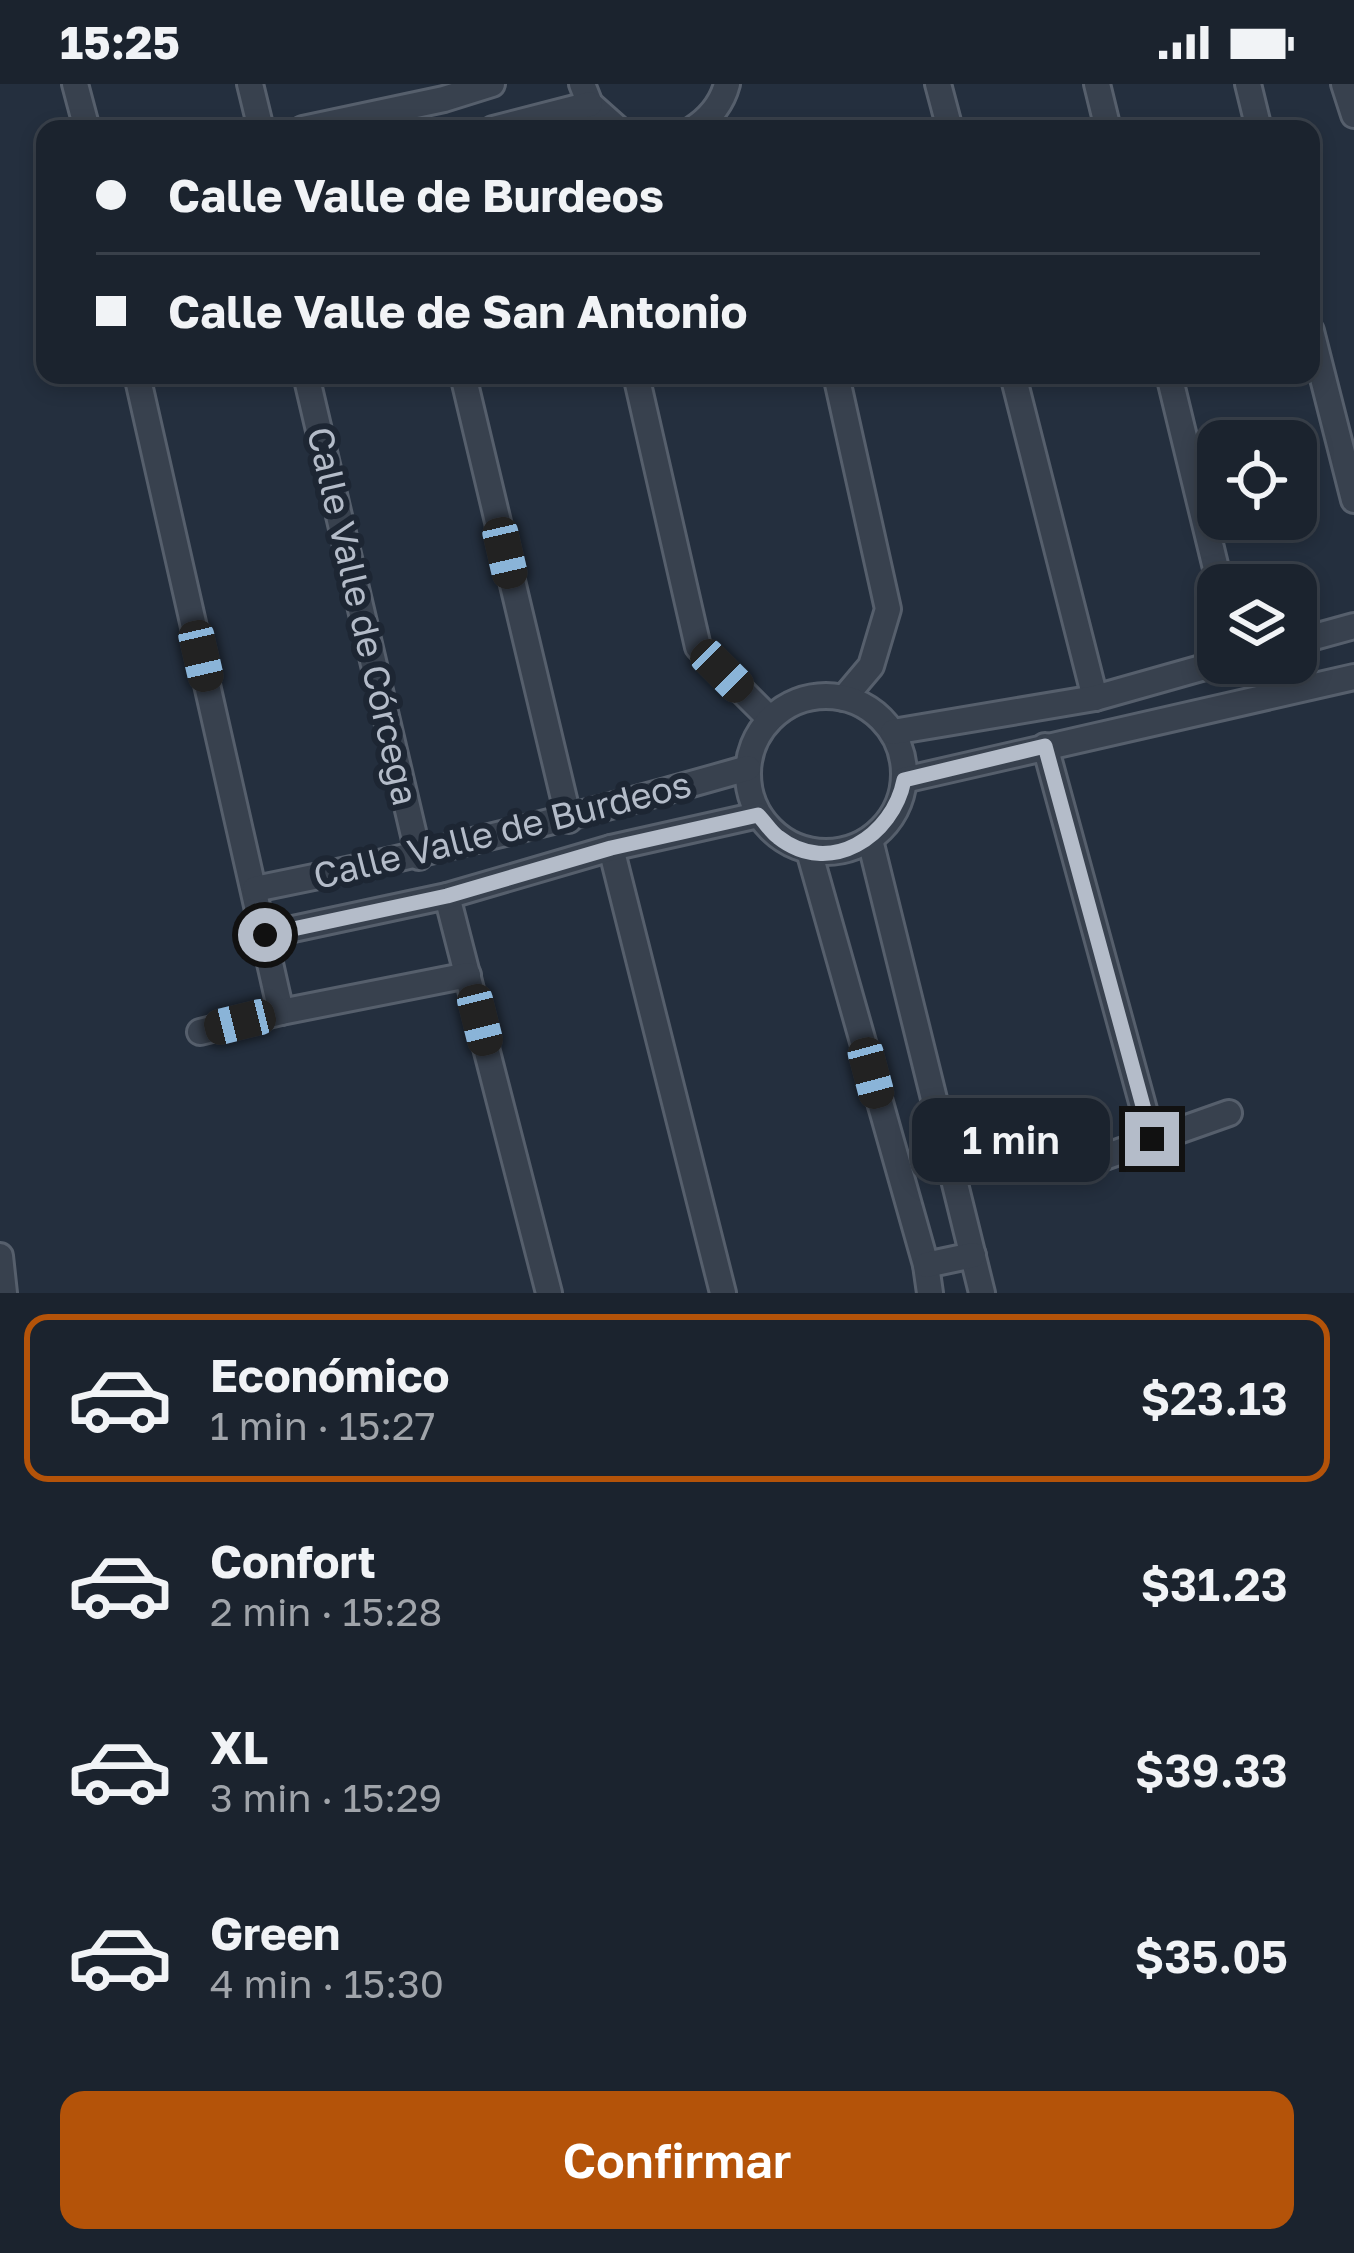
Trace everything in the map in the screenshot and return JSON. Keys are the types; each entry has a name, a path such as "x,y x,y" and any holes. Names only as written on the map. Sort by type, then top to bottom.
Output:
{"street":[{"path":"75,84 85,120"},
{"path":"250,84 259,120"},
{"path":"337,120 492,84"},
{"path":"709,120 727,84"},
{"path":"938,84 948,120"},
{"path":"1097,84 1106,120"},
{"path":"1248,84 1257,120"},
{"path":"1344,84 1354,115"},
{"path":"517,120 586,94 610,120"},
{"path":"1320,366 1354,500"},
{"path":"139,384 281,1012"},
{"name":"Calle Valle de Córcega","path":"308,384 419,856"},
{"path":"465,384 568,820"},
{"path":"638,384 698,647 770,719"},
{"path":"838,384 888,609 871,666 844,698"},
{"path":"1014,384 1095,698"},
{"path":"1170,384 1215,564"},
{"path":"1317,636 1354,626"},
{"path":"892,732 1095,698 1197,669"},
{"path":"904,780 1354,677"},
{"path":"818,697 844,698 872,710 892,732 902,752 901,800 870,840 840,852 809,851 780,839 758,815 749,793 752,750 770,719 792,704 818,697"},
{"path":"1045,746 1152,1139"},
{"name":"Calle Valle de Burdeos","path":"255,889 568,820 748,768"},
{"name":"Calle Valle de Burdeos","path":"265,935 447,896 611,848 758,815"},
{"path":"870,840 982,1293"},
{"path":"611,848 724,1293"},
{"path":"809,851 926,1265 929,1293"},
{"path":"447,896 549,1293"},
{"path":"200,1032 468,975"},
{"path":"1076,1167 1229,1113"},
{"path":"926,1265 973,1255"},
{"path":"0,1256 4,1293"}],"route":[{"path":"265,935 447,896 611,848 758,815 780,839 809,851 840,852 870,840 888,822 901,800 904,780 1045,746 1152,1139"}]}
